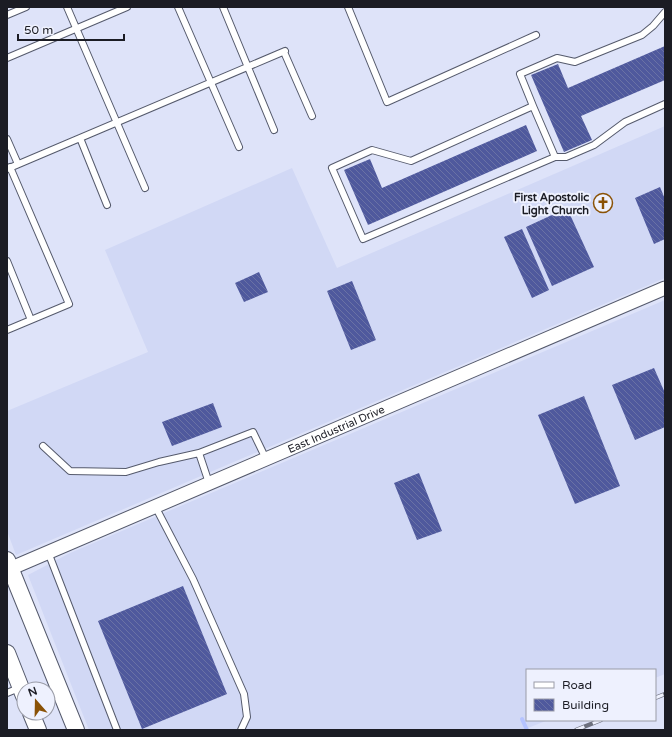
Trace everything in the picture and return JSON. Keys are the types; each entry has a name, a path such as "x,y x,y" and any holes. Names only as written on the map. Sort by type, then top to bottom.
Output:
{"street":[{"name":"East Industrial Drive","path":"8,566 48,552 665,288"},
{"path":"8,566 76,730"},
{"path":"7,653 16,688"}],"lane":[{"path":"7,15 26,7"},
{"path":"67,7 118,122 145,188"},
{"path":"7,58 127,7"},
{"path":"178,7 239,147"},
{"path":"223,7 249,66 274,130"},
{"path":"348,7 387,102 536,35"},
{"path":"555,157 520,74 558,58 575,62 642,35 653,26 665,12"},
{"path":"7,330 69,304 9,168 284,51 312,116"},
{"path":"533,106 411,161 372,150 332,168 363,239 555,157 566,157 594,145 625,122 665,104"},
{"path":"80,138 107,205"},
{"path":"7,139 18,164"},
{"path":"7,261 31,320"},
{"path":"43,446 70,471 126,472 159,462 199,453 253,432 266,459"},
{"path":"199,453 209,483"},
{"path":"155,506 193,579 244,694 247,717 241,730"},
{"path":"48,552 117,730"}],"shaded area":[{"path":"665,126 665,278 16,555 7,531 7,411 148,352 105,250 292,168 337,268"},
{"path":"665,300 665,674 656,678 656,669 526,669 526,721 546,721 523,730 89,730 28,575 70,553"}],"building":[{"path":"665,46 665,80 581,116 592,140 564,152 531,75 558,64 568,88"},
{"path":"526,125 537,151 368,225 344,170 370,159 382,188"},
{"path":"660,187 665,199 665,239 654,244 635,198"},
{"path":"567,208 594,267 552,286 526,227"},
{"path":"522,229 549,290 532,298 504,237"},
{"path":"259,272 268,292 244,302 235,283"},
{"path":"352,281 376,340 351,350 327,291"},
{"path":"654,368 665,393 665,427 635,440 612,385"},
{"path":"584,396 620,486 575,504 538,415"},
{"path":"213,403 222,427 172,446 162,422"},
{"path":"419,473 442,531 417,540 394,483"},
{"path":"183,586 227,694 142,729 98,621"}],"waterway":[{"path":"522,719 527,730"}],"railway":[{"path":"656,698 665,694"},
{"path":"576,730 598,721"}],"place":[{"name":"First Apostolic Light Church","path":"603,203"}]}
